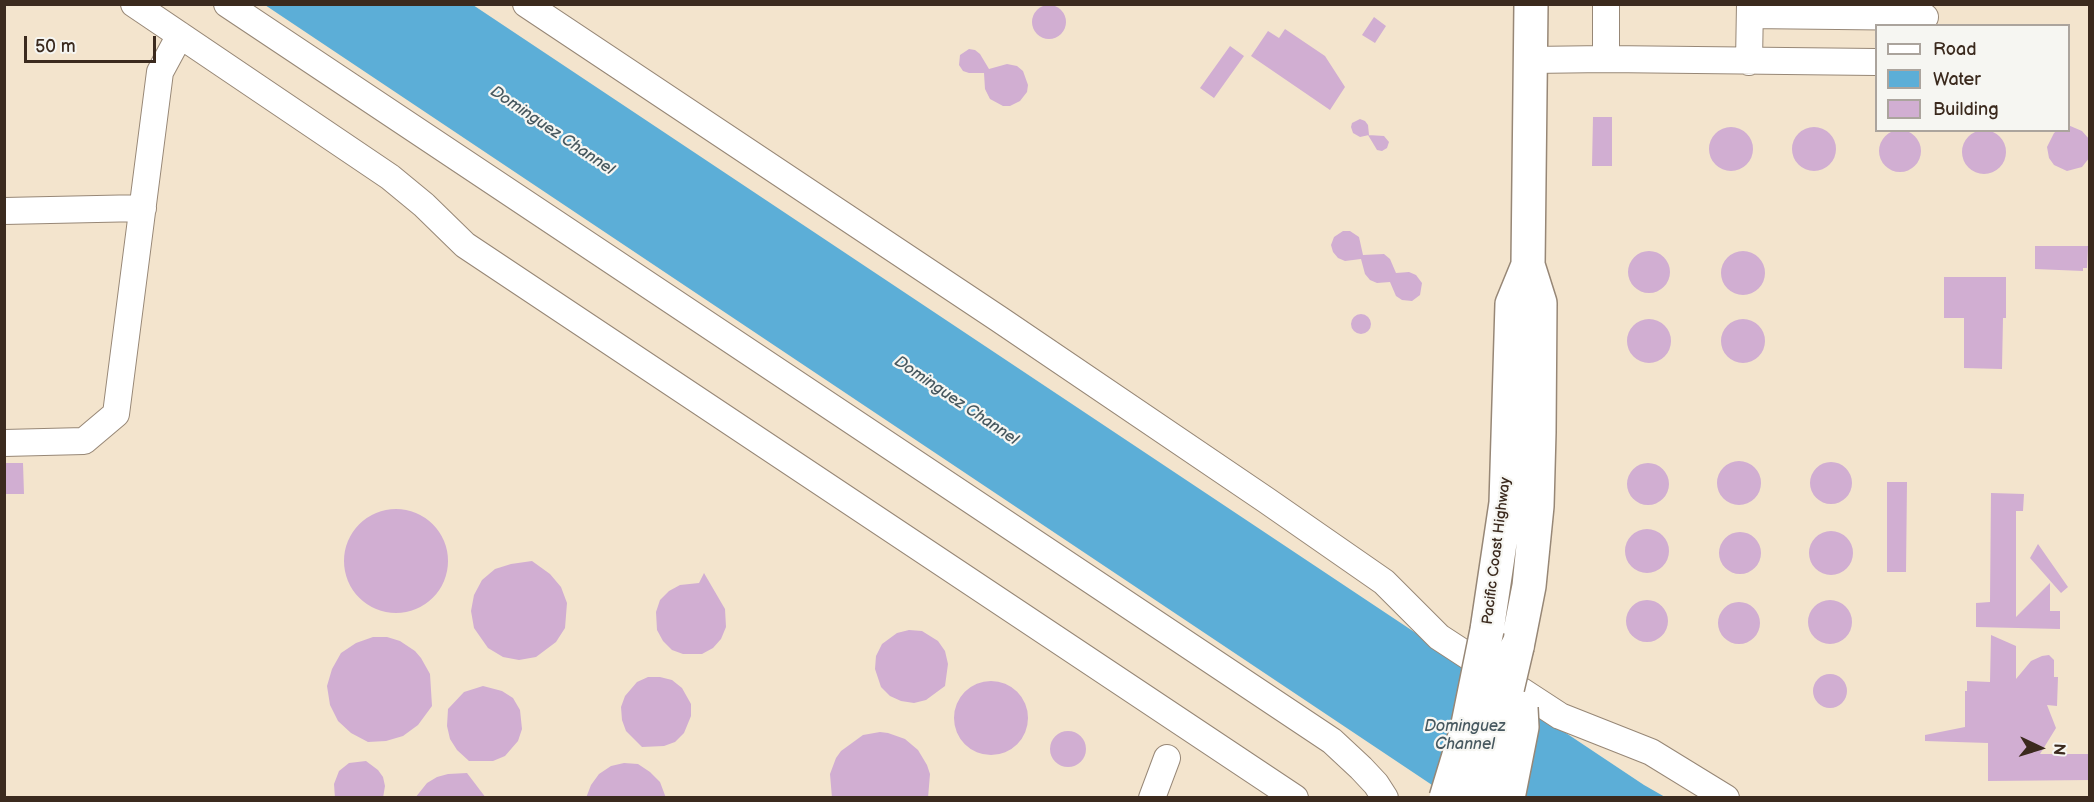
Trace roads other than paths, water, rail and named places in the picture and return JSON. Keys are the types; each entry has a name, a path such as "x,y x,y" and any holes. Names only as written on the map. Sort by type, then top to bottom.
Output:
{"highway":[{"name":"Pacific Coast Highway","path":"1478,798 1493,750 1518,647 1529,586 1537,506 1524,432 1525,388 1540,303 1528,266 1531,4"},
{"name":"Pacific Coast Highway","path":"1446,798 1467,729 1487,630 1506,504 1524,432"},
{"path":"1508,798 1522,727 1518,647"}],"lane":[{"path":"134,4 390,177 424,205 465,245 1295,798"},
{"path":"227,4 1332,741 1369,776 1384,798"},
{"path":"526,4 999,319 1316,534 1384,582 1439,638 1560,716 1651,752 1726,798"},
{"path":"1606,4 1606,59"},
{"path":"1749,62 1750,10 1925,16"},
{"path":"4,443 84,441 116,414 160,72 180,35"},
{"path":"1531,60 1875,62"},
{"path":"4,211 143,208"},
{"path":"1152,798 1167,758"}],"water":[{"name":"Dominguez Channel","path":"265,5 473,5 1665,797 1450,797"}]}
